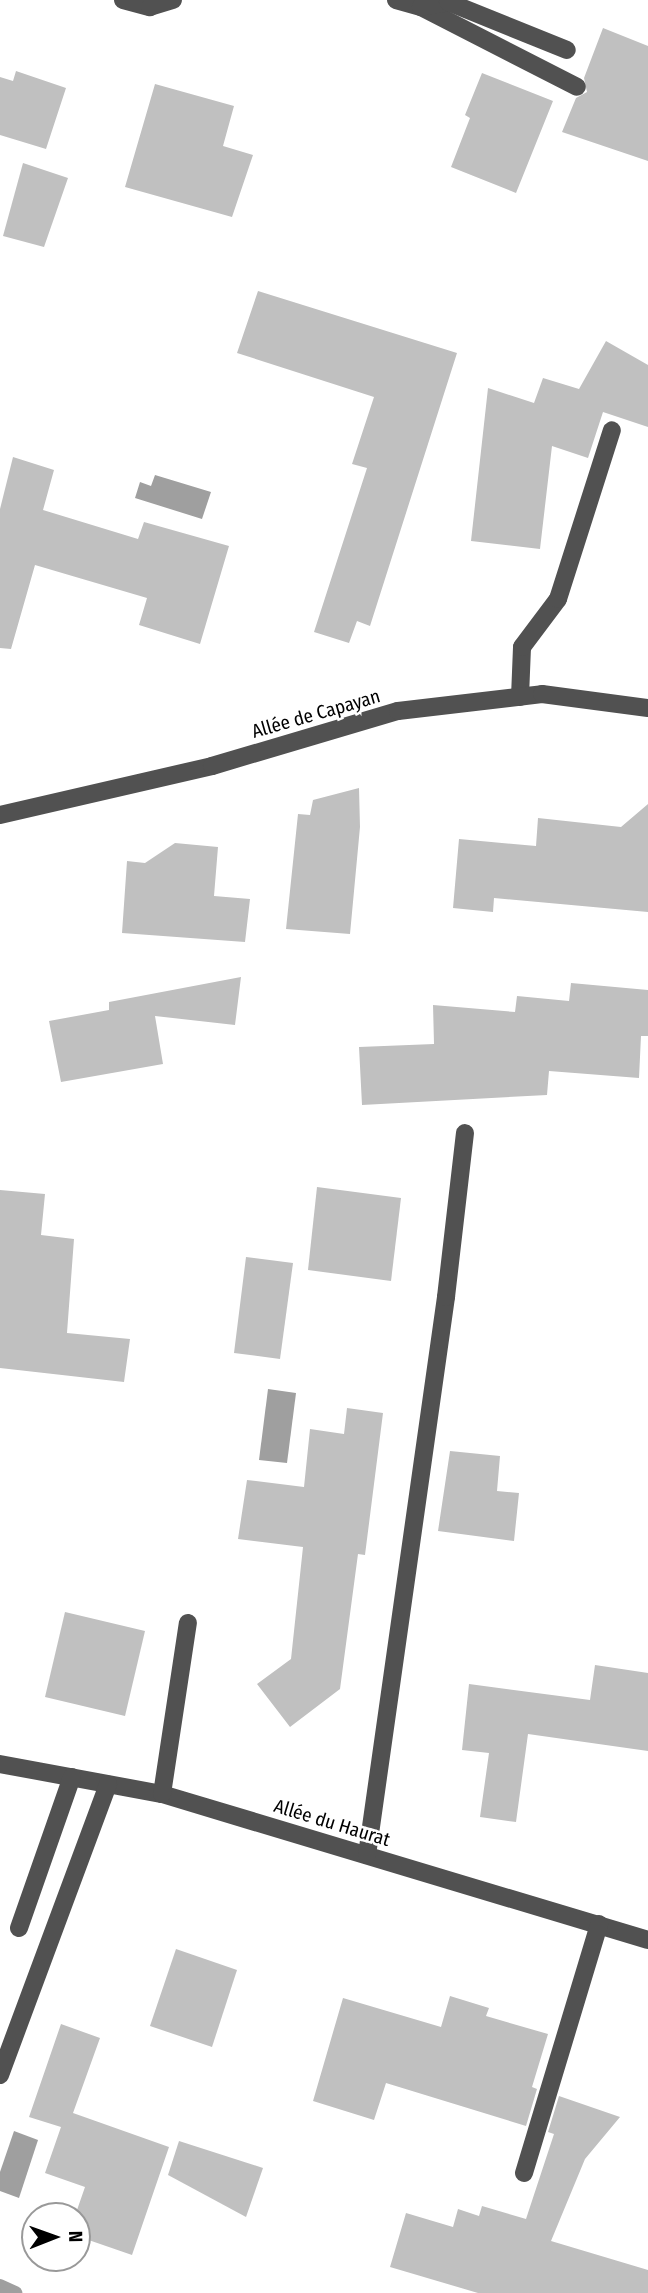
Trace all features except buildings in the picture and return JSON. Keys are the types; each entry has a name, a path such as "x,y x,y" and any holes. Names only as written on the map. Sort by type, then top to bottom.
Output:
{"street":[{"path":"123,0 150,7 173,0"},
{"path":"396,0 421,7 577,87"},
{"path":"421,7 448,2 567,50"},
{"path":"520,697 522,647 558,599 612,430"},
{"name":"Allée de Capayan","path":"0,815 212,766 398,711 542,694 648,708"},
{"path":"367,1855 446,1297 465,1133"},
{"path":"162,1794 188,1623"},
{"name":"Allée du Haurat","path":"0,1764 162,1794 648,1940"},
{"path":"19,1928 72,1777"},
{"path":"0,2075 108,1784"},
{"path":"524,2173 599,1924"}],"shaded area":[{"path":"155,475 211,492 202,519 135,498 140,482 151,486"},
{"path":"268,1389 296,1393 287,1463 259,1460"},
{"path":"14,2131 38,2140 19,2198 0,2191 0,2172"}],"waterway":[{"path":"0,2286 15,2293"}]}
